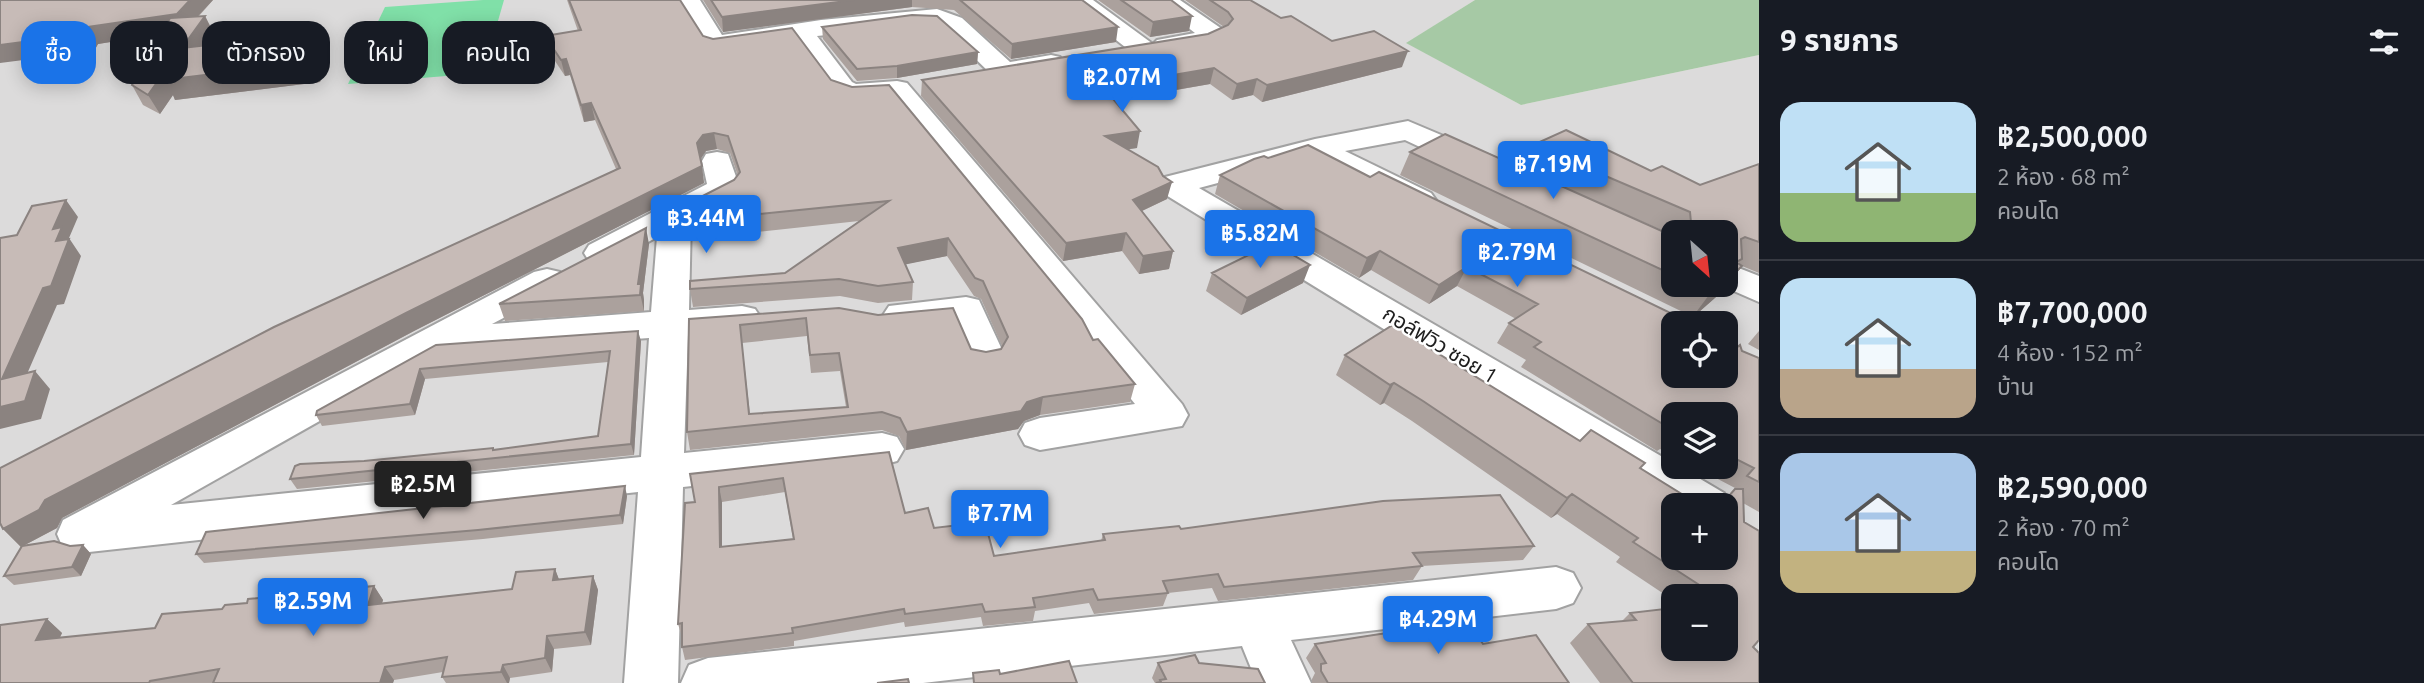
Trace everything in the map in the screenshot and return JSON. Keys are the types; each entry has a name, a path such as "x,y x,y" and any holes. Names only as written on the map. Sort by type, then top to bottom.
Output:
{"street":[{"path":"688,0 715,44 809,23 922,16 945,18 1004,71"},
{"path":"1077,0 1143,48"},
{"path":"1116,53 1204,38 1213,34 1164,0"},
{"path":"809,23 842,88 852,93 910,87 1167,415 1040,434"},
{"path":"977,75 1075,60"},
{"path":"1315,148 1408,130 1509,176"},
{"path":"1315,148 1451,215"},
{"name":"กอล์ฟวิว ซอย 1","path":"1315,148 1172,185 1686,493"},
{"path":"717,161 724,188 429,342 80,534 882,449"},
{"path":"651,683 675,214"},
{"path":"1738,280 1759,290"},
{"path":"865,316 878,318 966,309 984,354"},
{"path":"429,342 774,316"},
{"path":"708,683 1556,588"},
{"path":"1257,623 1284,683"}],"shaded area":[{"path":"0,0 1475,0 1407,43 1521,105 1759,55 1759,683 0,683"}],"green space":[{"path":"504,0 498,21 442,21 442,76 428,77 428,21 378,21 385,7"},
{"path":"1475,0 1759,0 1759,55 1521,105 1406,43"}],"building":[{"path":"0,0 190,0 177,14 110,21 110,24 96,26 96,21 21,21 21,42 0,45"},
{"path":"569,0 680,0 703,36 713,39 792,28 831,80 852,87 889,85 1082,319 1093,340 1098,339 1135,384 1043,397 1027,402 1021,411 907,432 900,418 882,412 687,432 689,319 839,308 878,315 953,308 971,349 986,352 1001,349 1008,337 983,281 975,278 948,238 898,248 913,282 878,286 839,279 690,289 690,281 785,273 889,201 690,221 691,202 734,180 740,172 728,136 714,133 703,135 697,143 702,166 406,313 45,500 39,510 3,529 0,523 0,468 274,327 620,168 591,103 581,105 566,59 561,60 555,51 555,34 581,30","holes":["806,318 810,355 839,353 848,407 749,414 740,325"]},
{"path":"711,0 854,0 722,17"},
{"path":"960,0 1082,0 1118,27 1012,44"},
{"path":"1121,0 1171,0 1192,16 1153,22"},
{"path":"1210,0 1250,0 1281,18 1291,16 1332,41 1374,31 1408,51 1267,85 1257,79 1237,84 1214,68 1103,87 1140,131 1105,136 1158,167 1163,176 1172,182 1133,200 1173,251 1143,256 1126,233 1066,243 922,80 1208,34 1228,25 1233,19 1228,12"},
{"path":"912,15 937,16 978,52 897,66 857,69 822,27"},
{"path":"205,16 188,40 188,21 168,21 170,18"},
{"path":"202,46 202,75 188,77 188,47"},
{"path":"133,84 156,84 148,95"},
{"path":"1566,130 1651,171 1662,166 1700,185 1759,164 1759,242 1745,237 1741,239 1742,259 1738,261 1738,220 1691,220 1690,212 1533,145"},
{"path":"1445,134 1661,231 1661,269 1410,152"},
{"path":"1308,145 1370,177 1379,172 1666,311 1661,311 1661,388 1738,388 1740,345 1742,351 1759,358 1759,482 1747,476 1754,468 1738,460 1738,402 1661,402 1661,423 1534,347 1541,342 1509,323 1538,304 1467,267 1439,285 1380,251 1367,258 1220,175 1254,159 1264,156 1268,158"},
{"path":"66,200 53,229 62,227 56,241 69,239 51,286 43,288 2,379 35,371 25,401 0,407 0,238 17,235 32,206"},
{"path":"646,228 638,284 641,284 640,295 499,304"},
{"path":"1273,243 1310,265 1247,298 1212,273"},
{"path":"1399,321 1425,337 1418,341 1580,441 1591,430 1645,463 1640,468 1680,493 1661,493 1661,560 1633,542 1638,538 1572,494 1567,498 1423,401 1394,383 1390,385 1345,355"},
{"path":"638,331 631,444 290,479 295,466 300,464 493,450 598,436 610,351 420,369 410,404 316,415 317,411 436,345"},
{"path":"889,452 905,513 928,508 934,528 985,522 994,556 1105,540 1103,534 1179,526 1181,529 1383,501 1500,495 1534,546 1413,553 1422,566 1224,587 1218,574 1163,581 1168,593 1098,600 1093,589 1033,598 1035,607 985,612 982,604 905,614 904,609 792,628 793,633 682,647 682,623 678,624 685,503 695,502 690,474","holes":["783,478 794,539 720,547 719,487"]},
{"path":"625,486 620,515 196,554 206,532"},
{"path":"1735,489 1743,489 1744,522 1759,531 1759,640 1753,647 1759,653 1759,683 1633,683 1588,624 1636,620 1630,613 1661,609 1661,661 1738,661 1738,584 1698,584 1676,570 1738,570 1738,493 1731,493"},
{"path":"54,541 70,546 83,545 72,567 4,576 22,546"},
{"path":"555,569 553,580 593,576 585,632 547,636 545,658 503,665 501,672 442,677 447,657 385,667 380,683 213,683 219,669 149,683 0,683 0,625 47,619 36,640 155,628 162,614 222,609 225,605 247,603 248,599 374,586 368,605 512,589 516,572"},
{"path":"1455,610 1462,612 1483,644 1536,635 1569,683 1328,683 1321,671 1321,664 1326,663 1315,644 1413,629 1406,616"},
{"path":"1195,655 1199,663 1258,669 1265,683 1156,683 1166,679 1158,663"},
{"path":"1069,661 1077,683 974,683 973,673 999,670 1000,674"},
{"path":"908,679 909,683 877,683"}]}
